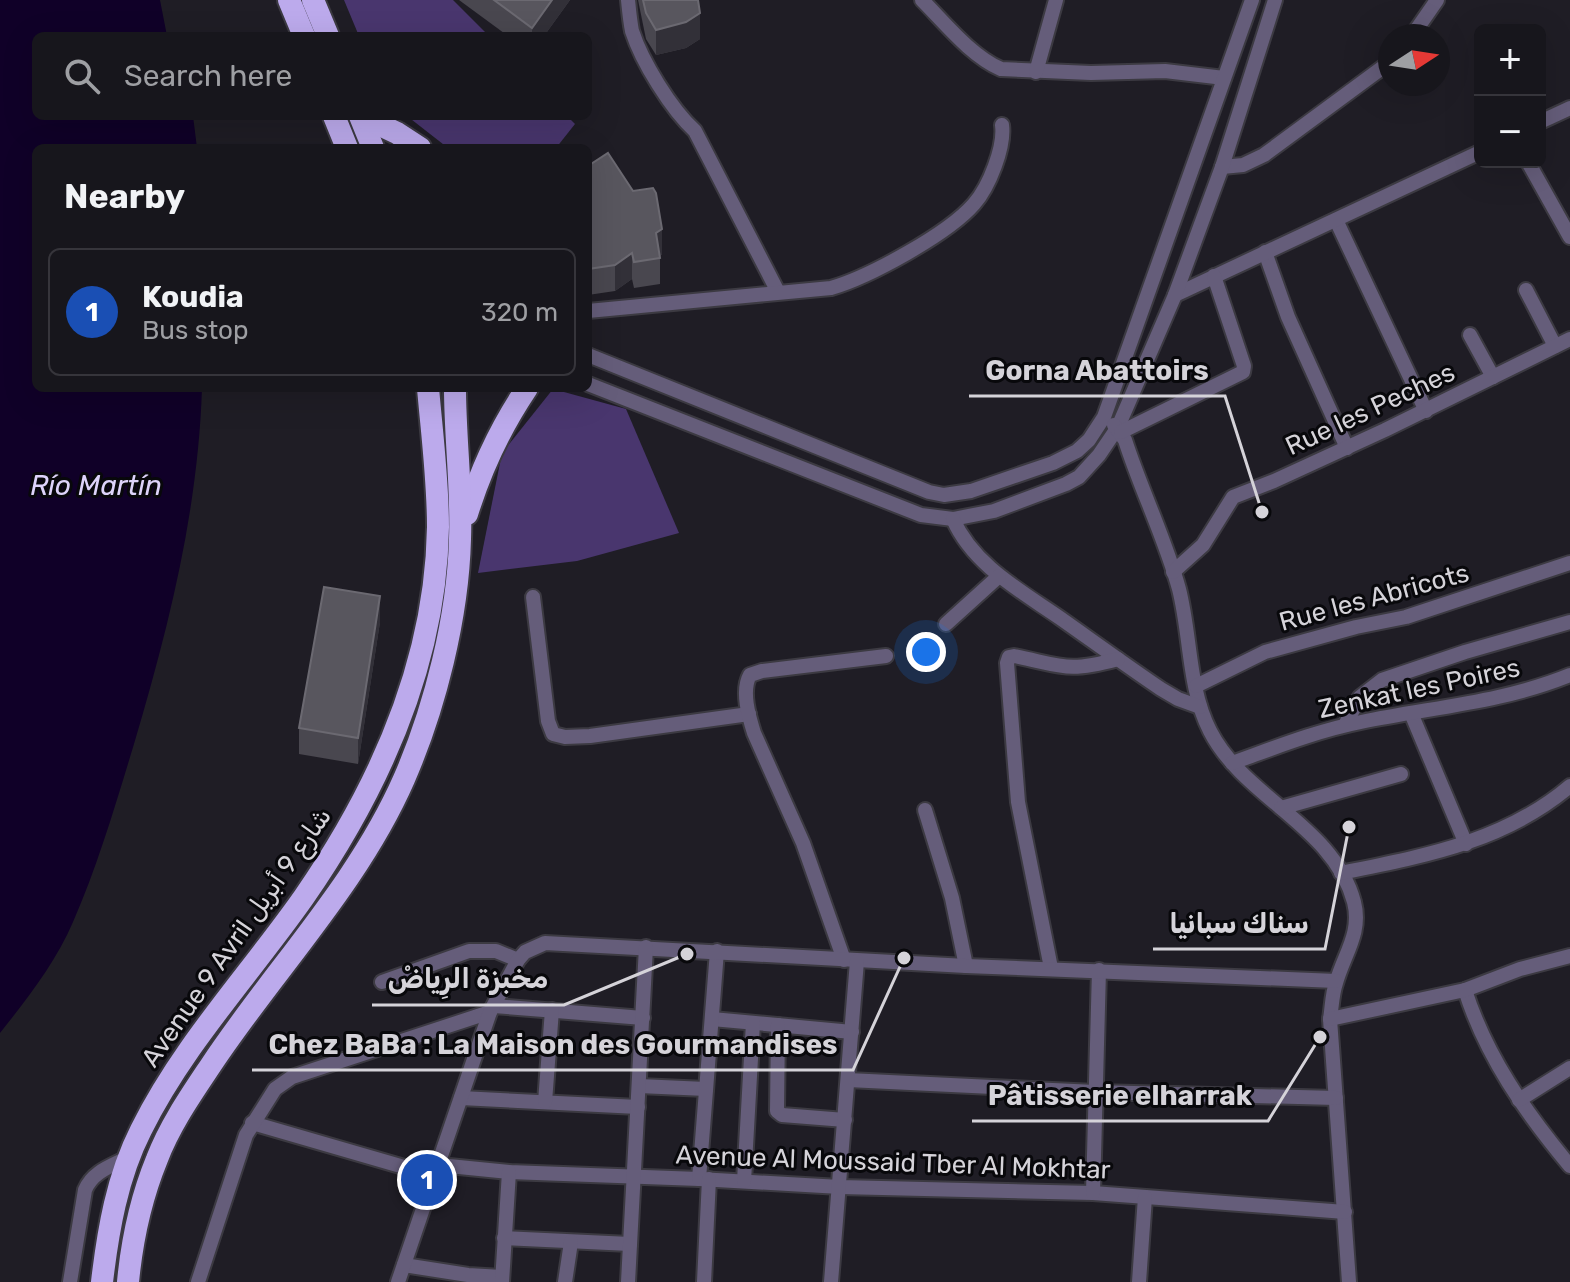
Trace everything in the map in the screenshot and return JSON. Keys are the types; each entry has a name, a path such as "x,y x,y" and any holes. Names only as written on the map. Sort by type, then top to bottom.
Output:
{"highway":[{"path":"289,0 302,32"},
{"path":"313,0 326,32"},
{"path":"336,120 345,144"},
{"path":"362,120 372,144"},
{"path":"369,120 414,144"},
{"name":"Avenue 9 Avril شارع 9 أبريل","path":"102,1282 108,1237 129,1157 140,1130 172,1077 332,854 380,769 391,743 415,677 432,601 437,505 428,392"},
{"name":"Avenue 9 Avril شارع 9 أبريل","path":"128,1282 134,1237 144,1198 157,1158 173,1125 236,1027 357,863 404,779 448,638 457,582 460,538 455,392"},
{"path":"460,538 476,485 493,444 525,392"}],"street":[{"path":"628,0 633,31 663,92 680,117 695,131 778,292"},
{"path":"922,0 991,65 1007,70 1165,71 1224,78"},
{"path":"592,357 929,492 944,495 971,491 1065,457 1089,440 1104,417 1252,0"},
{"path":"592,386 921,515 953,519 994,511 1079,477 1119,430 1175,295 1222,167 1275,0"},
{"path":"1420,24 1437,0"},
{"path":"1036,72 1054,1"},
{"path":"1222,167 1243,165 1264,155 1378,71"},
{"path":"1546,119 1570,108"},
{"path":"592,311 831,288 856,279 917,246 969,209 981,195 1002,145 1002,125"},
{"path":"1175,295 1474,155"},
{"path":"1531,168 1570,237"},
{"path":"1336,220 1426,411"},
{"path":"1265,252 1288,317 1347,448"},
{"path":"1119,430 1243,372 1244,366 1214,276"},
{"path":"1526,290 1555,346"},
{"path":"1470,335 1493,377"},
{"name":"Rue les Peches","path":"1173,572 1203,545 1233,497 1426,411 1570,339"},
{"path":"1104,417 1119,430 1173,572 1200,707 1211,732 1232,763 1320,845 1341,873 1354,901 1357,928 1336,981 1330,1019 1349,1282"},
{"path":"953,519 975,553 999,576 1178,699 1200,707"},
{"name":"Rue les Abricots","path":"1196,686 1265,652 1406,617 1570,563"},
{"path":"946,624 999,576"},
{"path":"533,597 548,721 553,734 590,736 749,714"},
{"path":"1345,725 1360,697 1382,680 1570,622"},
{"path":"831,1282 852,1032 851,960 754,733 746,684 747,678 755,673 886,656"},
{"path":"1051,968 1018,802 1007,663 1009,657 1014,656 1052,666 1080,668 1118,659"},
{"name":"Zenkat les Poires","path":"1232,763 1345,725 1509,696 1570,675"},
{"path":"1411,713 1466,844"},
{"path":"1281,808 1401,774"},
{"path":"1341,873 1466,844 1536,811 1570,786"},
{"path":"925,810 952,898 966,966"},
{"path":"398,1282 492,1009 518,960 534,947 554,942 966,966 1336,981"},
{"path":"628,1282 646,947"},
{"path":"382,982 469,951 496,951 518,960"},
{"path":"704,1282 706,1089 717,951"},
{"path":"1330,1019 1465,990 1520,969 1570,956"},
{"path":"1093,1193 1099,970"},
{"path":"1465,990 1477,1027 1519,1100 1570,1166"},
{"path":"198,1282 242,1144 275,1089 286,1080 492,1009 552,1010 643,1018"},
{"path":"545,1102 552,1010"},
{"path":"712,1019 852,1032"},
{"path":"744,1181 753,1023"},
{"path":"778,1025 777,1111 782,1115 845,1120"},
{"path":"1519,1100 1570,1068"},
{"path":"848,1080 1095,1092 1336,1098"},
{"path":"639,1086 706,1089"},
{"path":"461,1098 638,1107"},
{"name":"Avenue Al Moussaid Tber Al Mokhtar","path":"252,1123 437,1170 840,1187 1093,1193 1345,1212"},
{"path":"70,1282 85,1190 93,1176 129,1157"},
{"path":"404,1265 468,1279 502,1279 509,1172"},
{"path":"1139,1282 1145,1197"},
{"path":"504,1238 630,1244"},
{"path":"565,1282 571,1242"}],"shaded area":[{"path":"344,0 453,0 485,32 357,32"},
{"path":"412,120 571,120 575,124 559,144 443,144"},
{"path":"551,392 564,392 626,409 679,533 577,561 478,573 502,453"}],"water":[{"name":"Río Martín","path":"0,0 160,0 166,32 32,32 32,120 194,120 196,144 32,144 32,392 202,392 195,479 180,568 159,656 113,811 91,878 66,937 40,980 0,1033"}],"building":[{"path":"494,0 552,0 532,28"},
{"path":"643,0 698,0 700,13 686,22 656,30 646,13"},
{"path":"608,153 633,191 653,188 662,229 656,233 660,258 634,262 632,253 615,265 592,268 592,163"},
{"path":"324,587 380,596 358,738 299,728"}],"place":[{"name":"Gorna Abattoirs","path":"1262,512"},
{"name":"سناك سبانيا","path":"1349,827"},
{"name":"مخبزة الرِياضْ","path":"687,954"},
{"name":"Chez BaBa : La Maison des Gourmandises","path":"904,958"},
{"name":"Pâtisserie elharrak","path":"1320,1037"},
{"name":"Koudia","path":"427,1180"}]}
